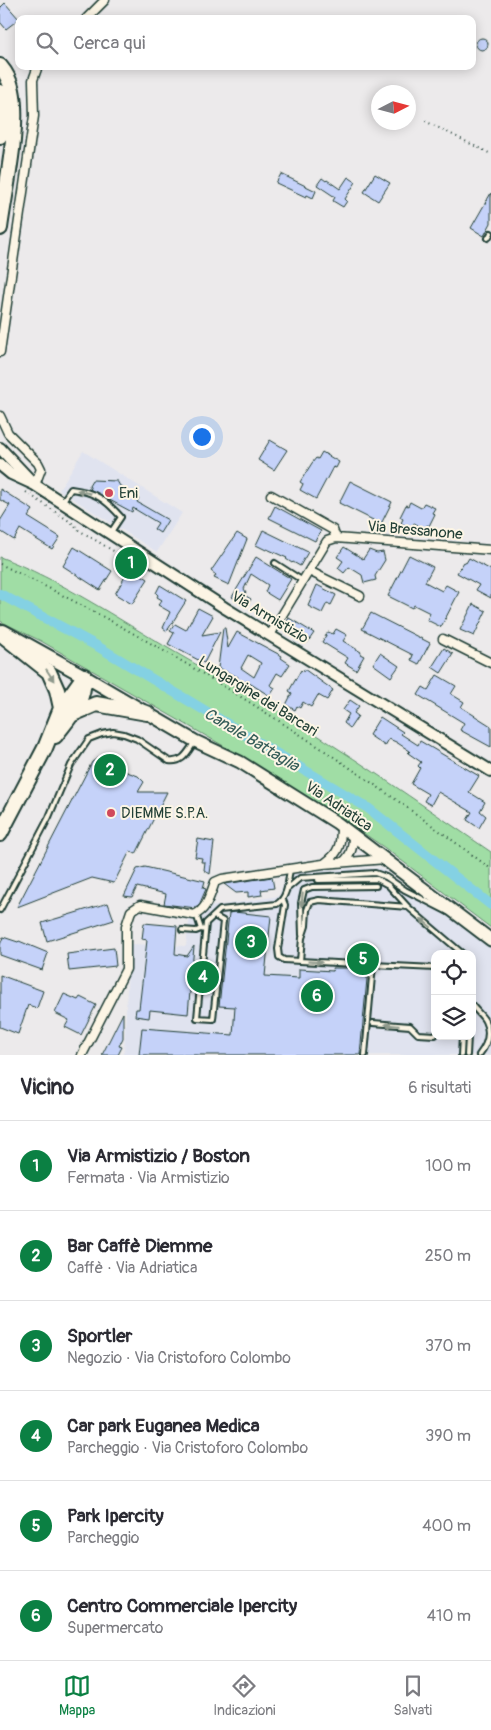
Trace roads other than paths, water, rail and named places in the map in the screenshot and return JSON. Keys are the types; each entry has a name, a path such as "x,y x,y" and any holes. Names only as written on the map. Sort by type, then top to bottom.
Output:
{"highway":[{"path":"0,66 11,85 14,115 0,228"},
{"path":"0,92 3,107 0,136"},
{"path":"0,631 50,672 66,711"},
{"path":"0,834 84,676"},
{"path":"66,711 96,704 147,713"}],"main road":[{"name":"Via Adriatica","path":"0,631 84,676 195,741 240,762 342,826 491,940"}],"street":[{"path":"90,15 105,0"},
{"path":"0,352 34,116 32,80 36,70"},
{"path":"0,416 8,433 38,463 41,469 35,485"},
{"name":"Via Armistizio","path":"0,448 35,485"},
{"name":"Via Armistizio","path":"0,465 11,474 35,485 270,635 491,771"},
{"path":"270,635 327,541 336,538 333,530 271,494"},
{"name":"Via Bressanone","path":"336,538 491,550"},
{"path":"309,571 360,596"},
{"path":"443,640 491,663"},
{"path":"323,864 333,858 338,851 342,826"},
{"path":"343,862 350,854 353,845 353,834"},
{"path":"82,1055 126,969 126,926 131,911 140,906 181,914 196,914 200,913 208,901 215,882 218,880 290,868 387,859"}],"lane":[{"path":"488,238 491,233"},
{"path":"62,503 71,489 89,491 109,504 120,517 110,534"},
{"path":"275,563 303,581"},
{"path":"0,910 49,817 71,765 89,739 113,732 124,734 137,739 170,761 175,762 182,760 195,741"},
{"path":"214,916 223,921 213,1019 197,1018 203,930 206,923 220,910 277,904 283,899 287,889 290,868"},
{"path":"287,889 300,878 375,873 386,877 405,890 444,911 460,915"},
{"path":"318,880 377,879 388,885 408,907 458,950"},
{"path":"300,961 302,938 301,903 304,890 312,887 376,886"},
{"path":"283,899 285,906 278,949 279,957 284,960 431,968"},
{"path":"302,938 306,926 308,904 314,900 408,907"},
{"path":"196,914 203,930"},
{"path":"182,930 203,930"},
{"path":"366,1055 373,965"},
{"path":"476,1009 485,1020 488,1028 487,1046 479,1055"},
{"path":"373,1023 410,1026 418,1034 431,1035"},
{"path":"461,1055 462,1040"},
{"path":"467,1055 468,1040"}],"waterway":[{"name":"Canale Battaglia","path":"0,594 97,646 368,808 491,905"}],"place":[{"name":"Eni","path":"109,493"},
{"name":"Via Armistizio / Boston","path":"131,563"},
{"name":"Bar Caffè Diemme","path":"110,770"},
{"name":"DIEMME S.P.A.","path":"111,813"},
{"name":"Sportler","path":"251,942"},
{"name":"Park Ipercity","path":"363,959"},
{"name":"Car park Euganea Medica","path":"203,977"},
{"name":"Centro Commerciale Ipercity","path":"317,996"}]}
